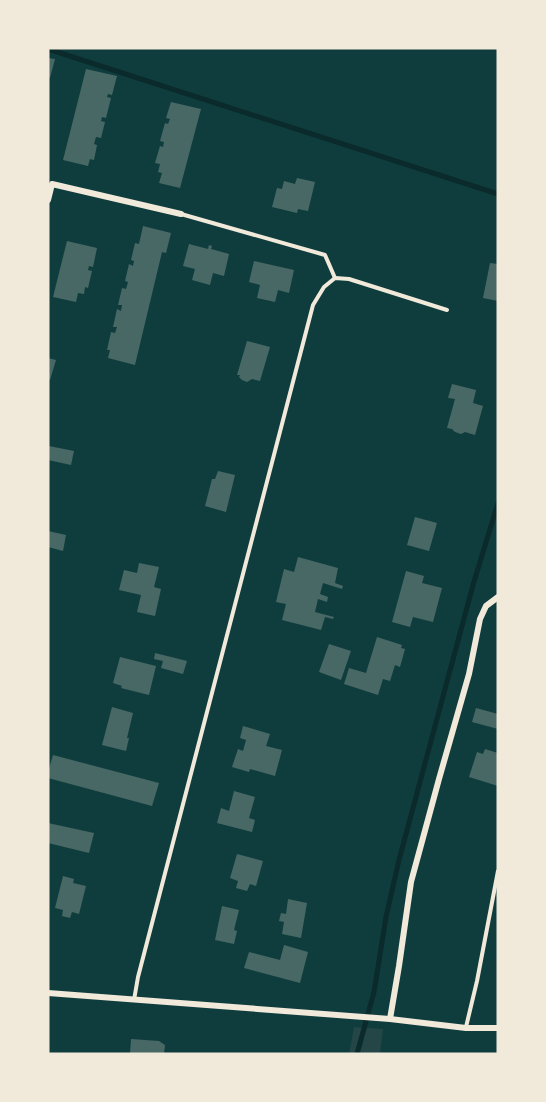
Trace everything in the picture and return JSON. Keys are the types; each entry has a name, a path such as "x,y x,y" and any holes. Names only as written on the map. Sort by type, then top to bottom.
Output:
{"street":[{"path":"48,200 52,184 182,214"},
{"path":"390,1019 411,882 469,674 480,619 486,606 498,597"},
{"path":"48,993 390,1019 466,1028 498,1028"}],"lane":[{"path":"182,214 326,255 335,278"},
{"path":"134,1000 138,977 313,305 324,287 335,278 349,279 447,310"},
{"path":"466,1028 498,871"}],"shaded area":[{"path":"354,1027 383,1029 380,1054 349,1054"}],"building":[{"path":"48,58 55,59 50,78 48,77"},
{"path":"86,69 117,76 112,95 108,94 107,97 111,98 106,118 102,117 101,121 105,122 101,138 96,137 94,144 97,145 94,160 90,159 88,166 63,160"},
{"path":"171,102 201,109 180,188 159,183 162,173 158,172 160,164 155,163 160,146 163,147 164,142 160,141 165,123 168,124 170,119 166,118"},
{"path":"297,178 315,182 308,211 298,209 297,213 272,207 277,188 282,189 284,181 295,184"},
{"path":"143,226 171,233 166,253 162,252 135,365 108,358 110,350 107,350 111,332 115,333 117,327 113,327 117,309 121,311 122,305 118,305 122,288 126,289 128,282 125,281 129,264 133,266 134,261 131,260 135,243 139,244"},
{"path":"67,241 97,248 93,267 89,266 88,270 92,271 88,288 85,287 84,294 78,293 76,302 53,297"},
{"path":"189,244 208,249 209,245 212,246 211,249 229,254 224,276 213,273 210,285 192,280 195,269 183,266"},
{"path":"254,261 294,270 289,293 278,290 275,302 257,298 260,285 249,282"},
{"path":"490,263 498,264 498,301 483,298"},
{"path":"247,341 270,347 260,381 252,379 247,382 237,375"},
{"path":"48,358 56,360 50,380 48,379"},
{"path":"452,384 476,390 473,403 483,406 475,435 465,432 461,434 447,428 455,399 448,398"},
{"path":"49,446 74,451 71,465 48,460"},
{"path":"218,471 235,475 226,512 205,506 212,479 215,479"},
{"path":"415,517 437,523 429,551 407,545"},
{"path":"48,531 66,535 63,551 48,547"},
{"path":"298,557 338,568 335,583 343,586 342,589 323,583 320,594 328,597 327,602 318,599 315,612 334,617 333,619 325,617 321,630 282,620 286,604 276,602 284,569 294,572"},
{"path":"139,563 159,567 154,587 161,589 155,616 137,612 141,595 119,590 124,570 137,573"},
{"path":"406,571 424,576 422,583 442,588 433,622 413,617 410,627 392,622"},
{"path":"377,637 402,645 401,648 405,649 400,667 395,665 390,681 383,679 378,695 344,684 349,668 366,673"},
{"path":"329,644 351,651 341,680 319,672"},
{"path":"155,653 187,661 183,674 161,668 163,661 154,659"},
{"path":"120,657 156,666 149,695 121,688 122,686 113,683"},
{"path":"112,707 133,713 126,751 102,745"},
{"path":"476,708 498,714 498,729 472,722"},
{"path":"243,726 270,734 266,746 282,750 275,776 232,767 238,749 243,751 246,740 240,738"},
{"path":"485,749 498,753 498,786 469,777 477,752 483,754"},
{"path":"53,755 159,783 152,806 48,778"},
{"path":"234,791 255,797 249,818 255,820 252,832 217,823 221,808 229,811"},
{"path":"48,823 94,833 89,853 48,843"},
{"path":"237,854 263,861 256,886 250,884 247,891 236,888 238,881 230,878"},
{"path":"63,876 74,879 73,883 86,886 79,914 72,912 70,918 62,916 63,910 55,908"},
{"path":"288,899 307,903 301,938 282,934 284,922 279,921 281,913 286,914"},
{"path":"222,906 239,910 234,930 237,931 234,944 215,940"},
{"path":"284,945 308,952 300,983 244,968 249,952 280,960"},
{"path":"131,1039 159,1041 165,1045 164,1054 130,1054"}],"waterway":[{"path":"48,49 498,194"},
{"path":"357,1054 374,992 386,917 399,860 473,585 498,503"}]}
